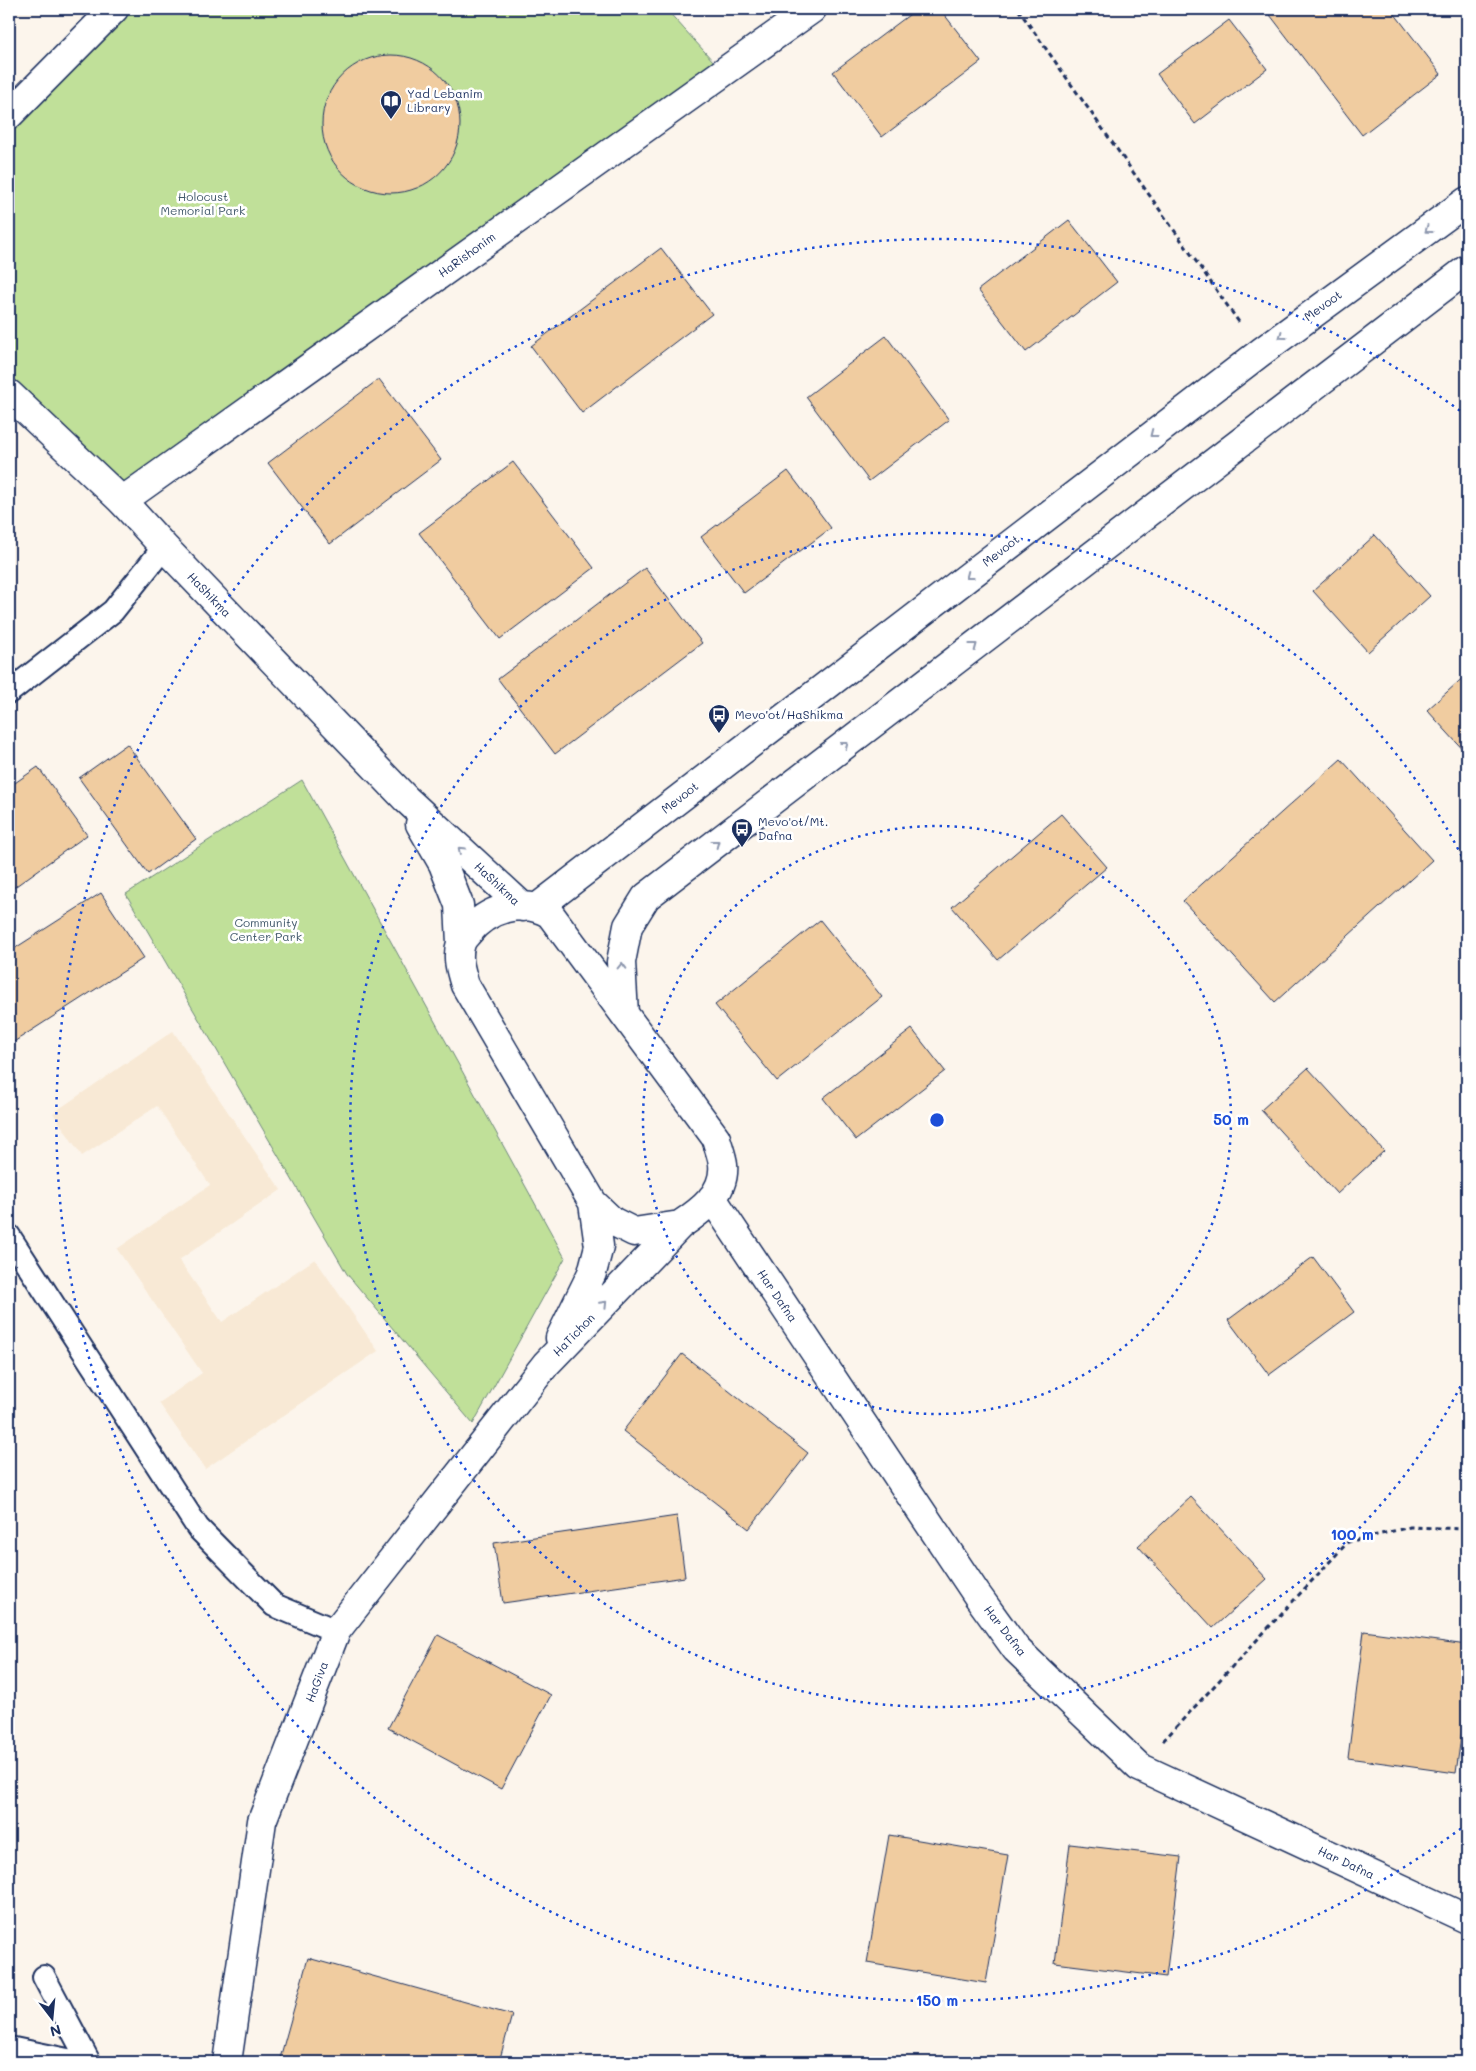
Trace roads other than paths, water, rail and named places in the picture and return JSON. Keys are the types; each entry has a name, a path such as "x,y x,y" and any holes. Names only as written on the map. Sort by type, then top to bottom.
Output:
{"street":[{"path":"9,115 114,9"},
{"name":"HaRishonim","path":"122,501 812,9"},
{"name":"Mevoot","path":"530,907 1260,352 1467,201"},
{"path":"624,1014 621,962 628,926 646,897 1467,270"},
{"name":"HaShikma","path":"9,394 122,501 164,548 406,799 530,907 550,914 716,1138 724,1165 721,1184 712,1198"},
{"name":"HaShikma","path":"406,799 443,864 459,904 461,943 459,966 465,986 593,1203"},
{"path":"461,943 476,922 506,907 530,907"},
{"path":"593,1203 612,1221 634,1232 680,1225 705,1208 712,1198"},
{"name":"Har Dafna","path":"712,1198 977,1595 1016,1649 1138,1767 1467,1919"},
{"name":"HaTichon","path":"546,1364 592,1273 599,1246 593,1203"},
{"name":"HaTichon","path":"546,1364 680,1225"},
{"name":"HaGiva","path":"227,2062 262,1821 336,1631 546,1364"}],"lane":[{"path":"9,692 113,612 164,548"},
{"path":"9,1236 198,1528 274,1605 336,1631"},
{"path":"44,1977 89,2062"},
{"path":"9,2048 77,2062"}],"place":[{"name":"Yad Lebanim Library","path":"391,120"},
{"name":"Mevo'ot/HaShikma","path":"719,734"},
{"name":"Mevo'ot/Mt. Dafna","path":"742,848"}],"park label":[{"name":"Holocust Memorial Park","path":"203,204"},
{"name":"Community Center Park","path":"266,930"}]}
